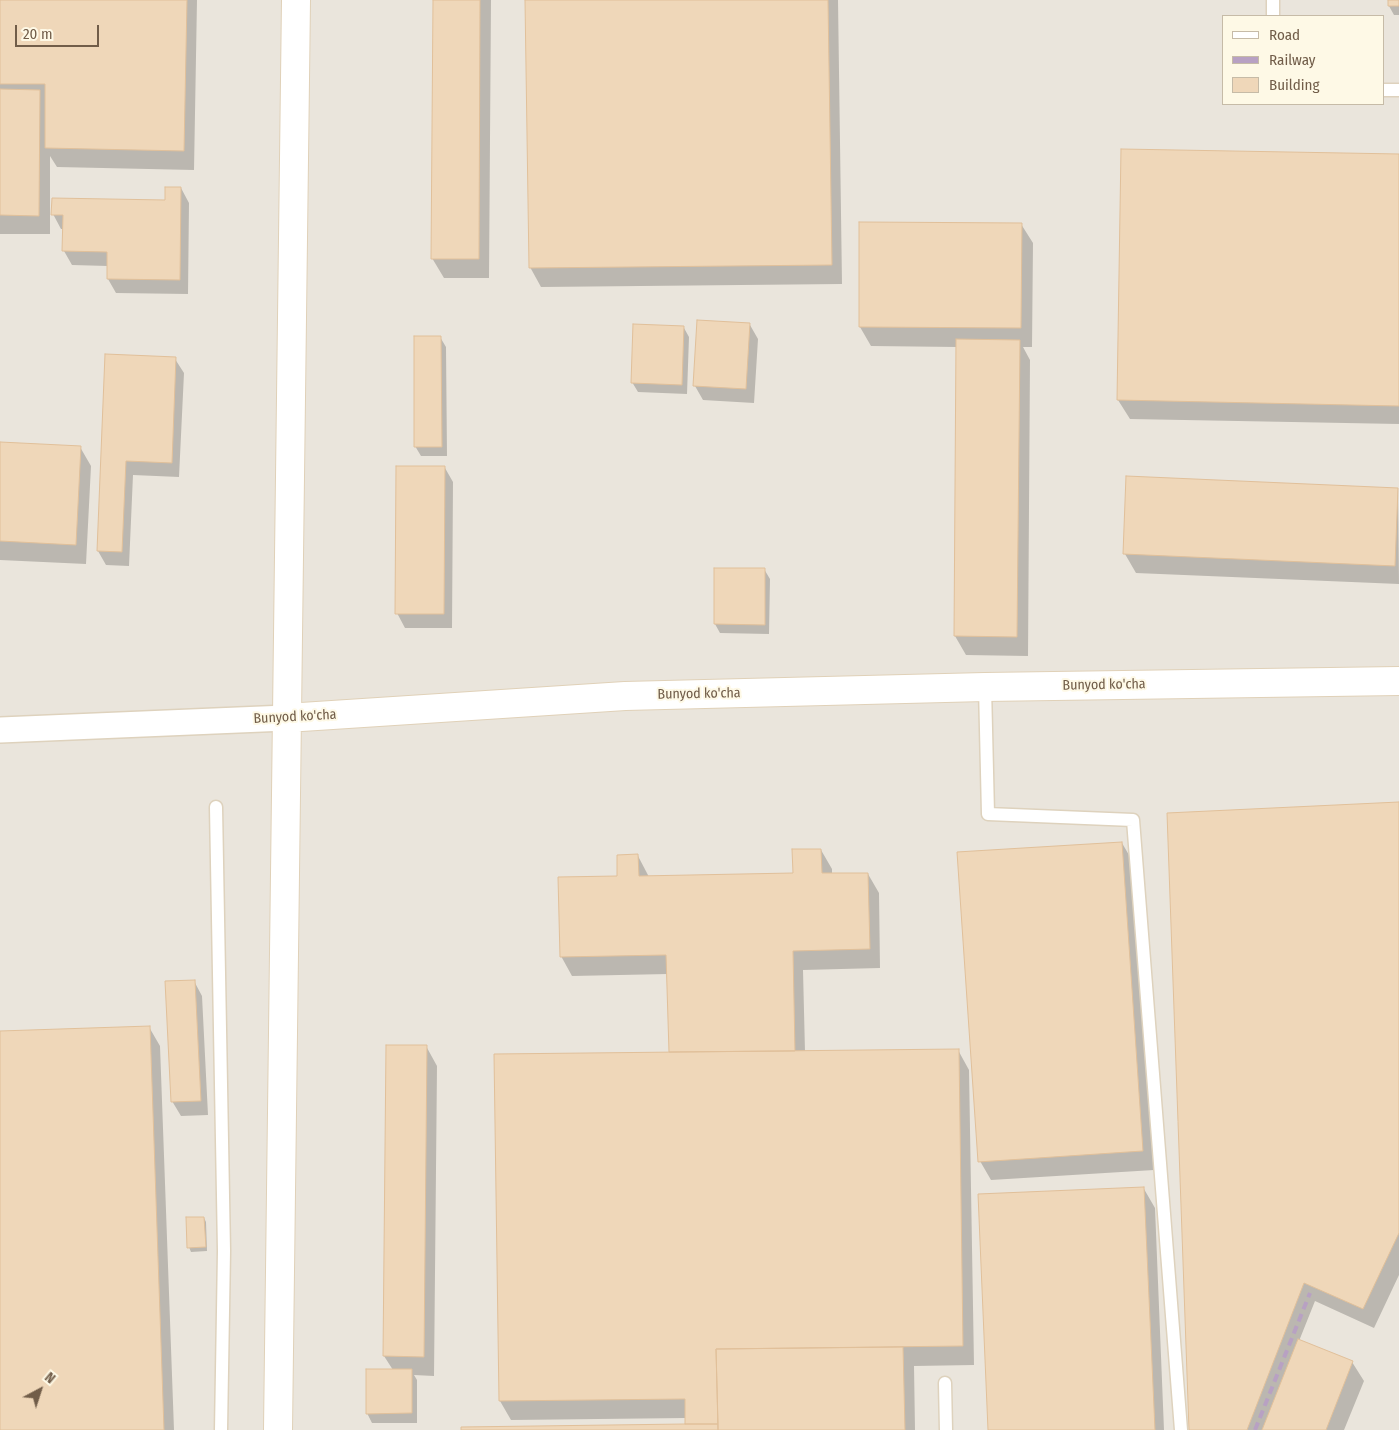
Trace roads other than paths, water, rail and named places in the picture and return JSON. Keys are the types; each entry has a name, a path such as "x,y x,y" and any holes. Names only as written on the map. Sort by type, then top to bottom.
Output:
{"street":[{"path":"278,1430 296,0"},
{"name":"Bunyod ko'cha","path":"0,730 286,718 625,696 985,687 1399,681"}],"lane":[{"path":"1272,0 1273,15"},
{"path":"1384,90 1399,90"},
{"path":"985,687 988,814 1133,820 1181,1430"},
{"path":"216,808 224,1251 221,1430"},
{"path":"945,1383 946,1430"}],"railway":[{"path":"1255,1430 1310,1293"}]}
